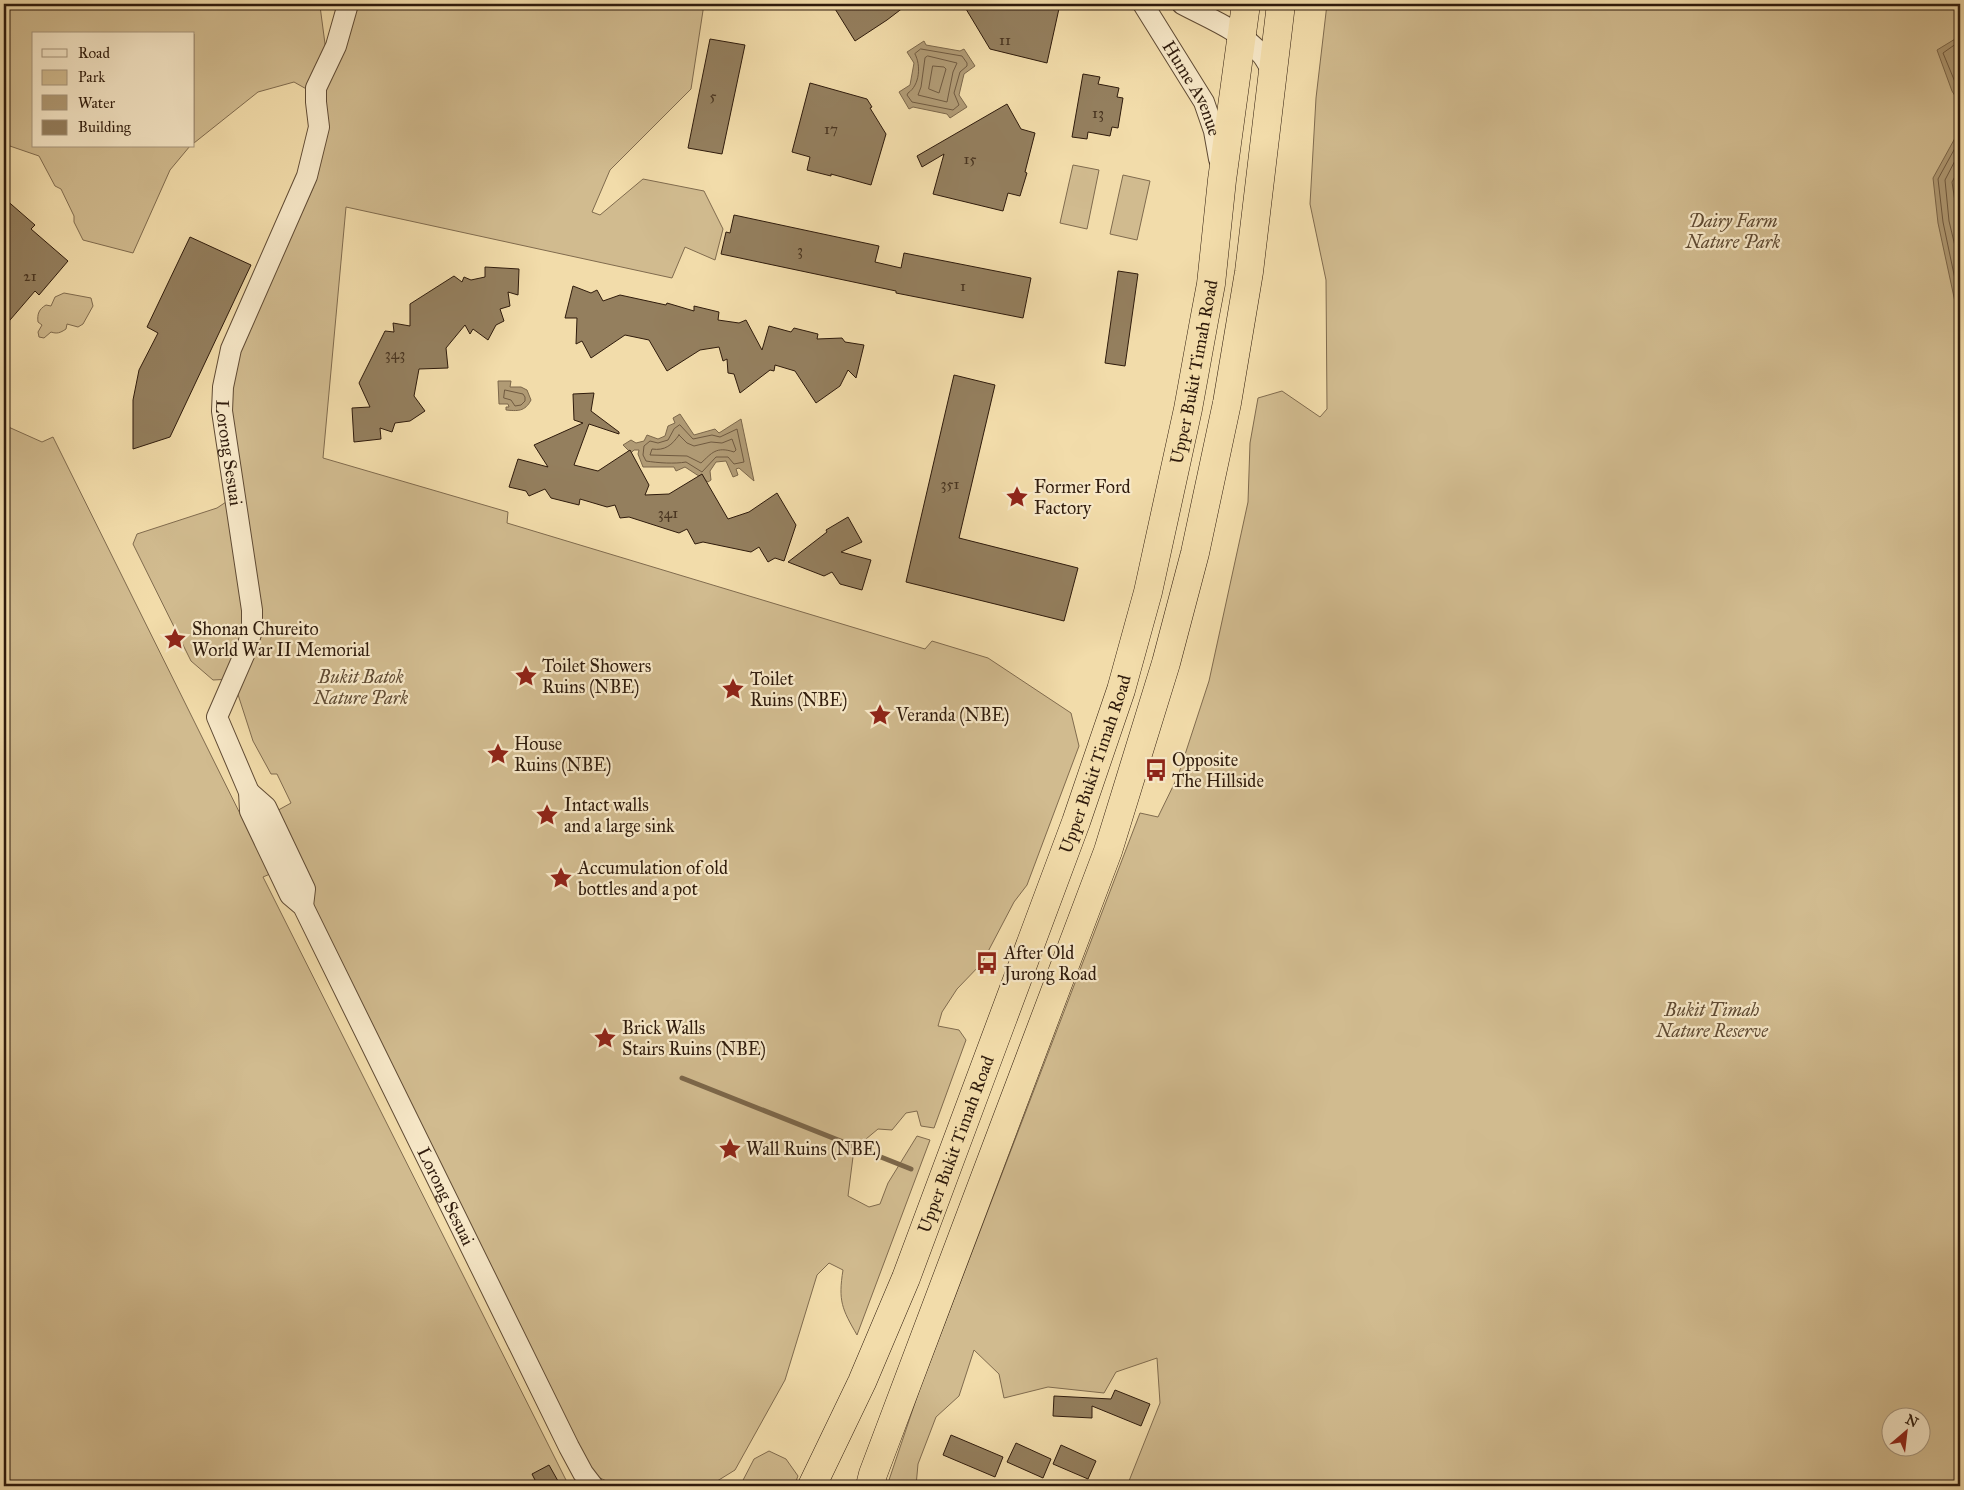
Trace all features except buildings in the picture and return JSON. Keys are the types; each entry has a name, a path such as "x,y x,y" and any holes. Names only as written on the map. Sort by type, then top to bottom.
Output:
{"highway":[{"name":"Upper Bukit Timah Road","path":"812,1485 862,1382 906,1278 1076,822 1121,690 1148,592 1188,409 1211,284 1222,180 1246,4"},
{"name":"Upper Bukit Timah Road","path":"870,1486 1108,851 1145,736 1195,553 1228,403 1249,272 1281,4"},
{"path":"1204,321 1226,274 1234,268 1249,272"},
{"path":"1148,592 1179,549 1183,547 1195,553"},
{"path":"978,1085 989,1088 1011,1086 1024,1073"}],"street":[{"name":"Lorong Sesuai","path":"348,4 336,46 316,88 319,126 307,176 230,349 222,387 222,411 252,610 252,630 247,648 217,717 249,792 266,807 305,889 302,906 569,1447 583,1473 593,1486"},
{"name":"Hume Avenue","path":"1143,4 1204,102 1214,131 1222,180"},
{"path":"1182,4 1241,37 1262,55 1272,72"}],"green space":[{"name":"Bukit Batok Nature Park","path":"4,4 317,4 320,6 329,74 341,4 704,4 691,89 610,170 592,212 600,215 643,179 704,191 723,229 715,260 685,247 672,278 346,207 323,458 508,512 507,523 925,649 932,641 988,658 1071,713 1079,746 1027,885 1014,902 982,963 957,989 942,1012 938,1026 959,1030 966,1040 934,1128 921,1126 917,1111 906,1113 892,1130 878,1129 854,1149 848,1196 869,1207 880,1204 888,1183 917,1136 930,1140 857,1335 842,1304 843,1270 829,1263 817,1275 785,1380 735,1470 714,1483 718,1486 617,1486 600,1478 589,1466 264,818 291,803 277,774 271,774 253,741 233,679 213,680 191,661 133,544 137,534 217,508 238,494 229,409 237,355 313,188 323,145 310,91 294,82 258,92 195,142 195,32 32,32 32,148 188,148 170,170 133,253 83,240 61,189 55,186 39,156 4,144"},
{"path":"1327,4 1960,4 1960,1486 1127,1486 1160,1403 1157,1358 1116,1372 1104,1393 1048,1387 1004,1398 999,1374 974,1350 959,1396 936,1417 918,1464 916,1486 887,1486 920,1388 1140,813 1158,817 1178,776 1209,681 1248,502 1250,443 1258,398 1282,391 1320,417 1327,409 1326,280 1310,204 1316,98"},
{"path":"1073,165 1099,170 1087,229 1060,223"},
{"path":"1123,175 1150,181 1137,240 1110,234"},
{"path":"64,293 91,298 93,306 83,324 78,327 67,324 66,329 62,331 57,333 51,332 44,338 39,337 38,332 42,325 38,322 39,312 46,305 51,306 55,297"},
{"path":"4,425 42,442 53,437 270,874 263,877 569,1486 4,1486"},
{"path":"769,1451 786,1459 798,1476 794,1486 740,1486 754,1459"}],"water":[{"path":"1960,36 1960,104 1952,91 1937,50"},
{"path":"924,41 926,45 960,51 964,49 975,66 964,74 959,95 967,107 950,118 947,114 913,107 909,109 899,92 910,85 914,63 907,52"},
{"path":"1960,129 1960,325 1938,223 1933,178"},
{"path":"498,381 511,381 510,387 521,387 527,390 531,400 529,404 520,410 506,410 506,407 509,407 508,404 499,404"},
{"path":"680,414 694,435 715,429 719,433 741,419 754,481 739,468 736,469 738,475 733,477 726,461 716,462 710,471 711,480 708,482 685,467 676,471 674,467 643,467 638,454 639,450 634,450 631,453 623,445 631,440 636,443 644,441 647,435 658,439 665,436 668,426 675,423 673,418"}],"waterway":[{"path":"682,1078 911,1169"}],"place":[{"name":"Former Ford Factory","path":"1017,497"},
{"name":"Shonan Chureito World War II Memorial","path":"175,639"},
{"name":"Toilet Showers Ruins (NBE)","path":"526,676"},
{"name":"Toilet Ruins (NBE)","path":"733,689"},
{"name":"Veranda (NBE)","path":"880,715"},
{"name":"House Ruins (NBE)","path":"498,754"},
{"name":"Opposite The Hillside","path":"1156,770"},
{"name":"Intact walls and a large sink","path":"547,815"},
{"name":"Accumulation of old bottles and a pot","path":"561,878"},
{"name":"After Old Jurong Road","path":"987,963"},
{"name":"Brick Walls Stairs Ruins (NBE)","path":"605,1038"},
{"name":"Wall Ruins (NBE)","path":"730,1149"}],"park label":[{"name":"Dairy Farm Nature Park","path":"1733,231"},
{"name":"Bukit Timah Nature Reserve","path":"1712,1020"}]}
